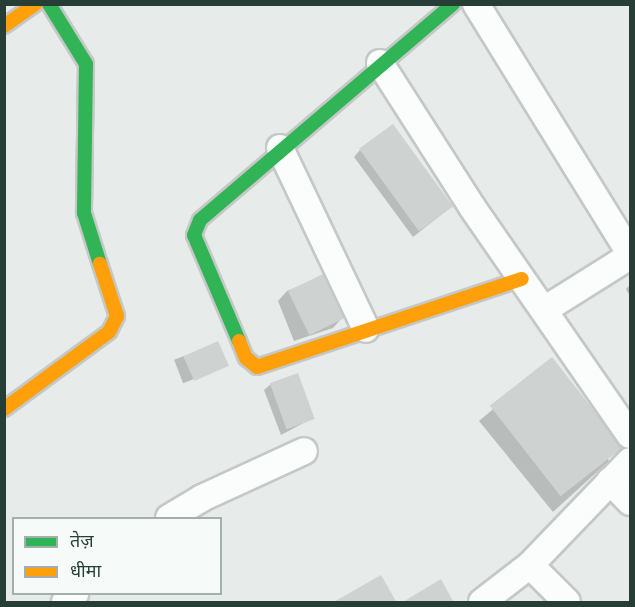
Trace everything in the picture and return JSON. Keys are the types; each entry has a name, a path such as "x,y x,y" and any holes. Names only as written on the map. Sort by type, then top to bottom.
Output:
{"street":[{"path":"4,26 36,4"},
{"path":"4,409 109,332 117,316 84,213 82,161 86,64 49,4"},
{"path":"453,4 280,148 200,220 194,235 246,358 252,366 264,367 366,329 522,279"},
{"path":"476,4 630,254 544,309"},
{"path":"380,63 522,279 630,435"},
{"path":"280,148 366,329"},
{"path":"172,517 202,498 304,451"},
{"path":"482,603 530,565 630,461"},
{"path":"610,481 630,502"},
{"path":"530,565 567,603"}],"building":[{"path":"393,124 453,207 419,231 359,149"},
{"path":"323,274 344,318 309,335 288,291"},
{"path":"218,341 229,366 194,381 183,356"},
{"path":"552,357 623,448 561,496 490,406"},
{"path":"298,373 315,419 287,429 270,383"},
{"path":"381,575 397,603 332,603"},
{"path":"441,579 454,603 401,603"}],"traffic: fast":[{"path":"49,4 86,64 84,213 100,264"},
{"path":"239,341 194,235 200,220 453,4"}],"traffic: slow":[{"path":"4,26 36,4"},
{"path":"4,409 109,332 117,316 100,264"},
{"path":"239,341 246,358 257,367 522,279"}]}
